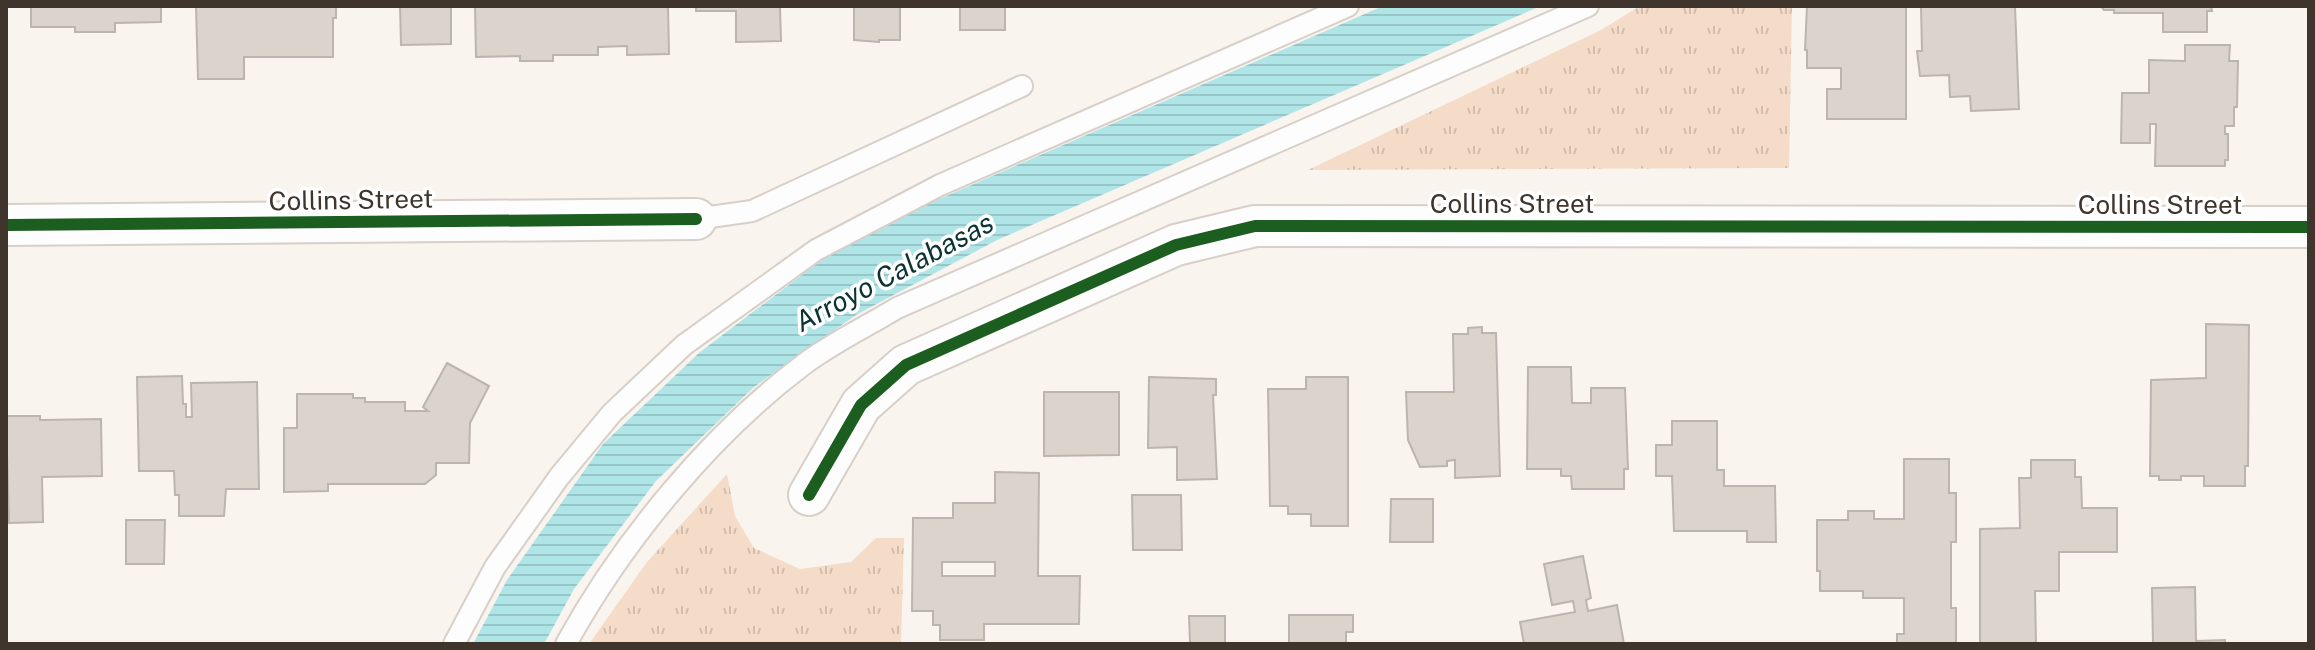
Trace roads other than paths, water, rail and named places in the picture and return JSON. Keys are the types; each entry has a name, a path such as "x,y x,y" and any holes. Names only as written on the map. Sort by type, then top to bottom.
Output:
{"street":[{"name":"Collins Street","path":"6,225 696,219"},
{"name":"Collins Street","path":"809,495 861,405 906,365 1176,245 1255,226 2309,227"}],"lane":[{"path":"454,644 495,567 559,477 612,413 684,345 816,250 940,185 1348,6"},
{"path":"566,644 590,600 641,532 727,429 804,364 897,308 1588,6"},
{"path":"696,219 752,211 1022,86"}],"water":[{"name":"Arroyo Calabasas","path":"1383,6 1541,6 997,240 856,315 754,387 656,481 574,589 544,644 473,644 507,580 603,444 700,352 827,256 930,203"}]}
